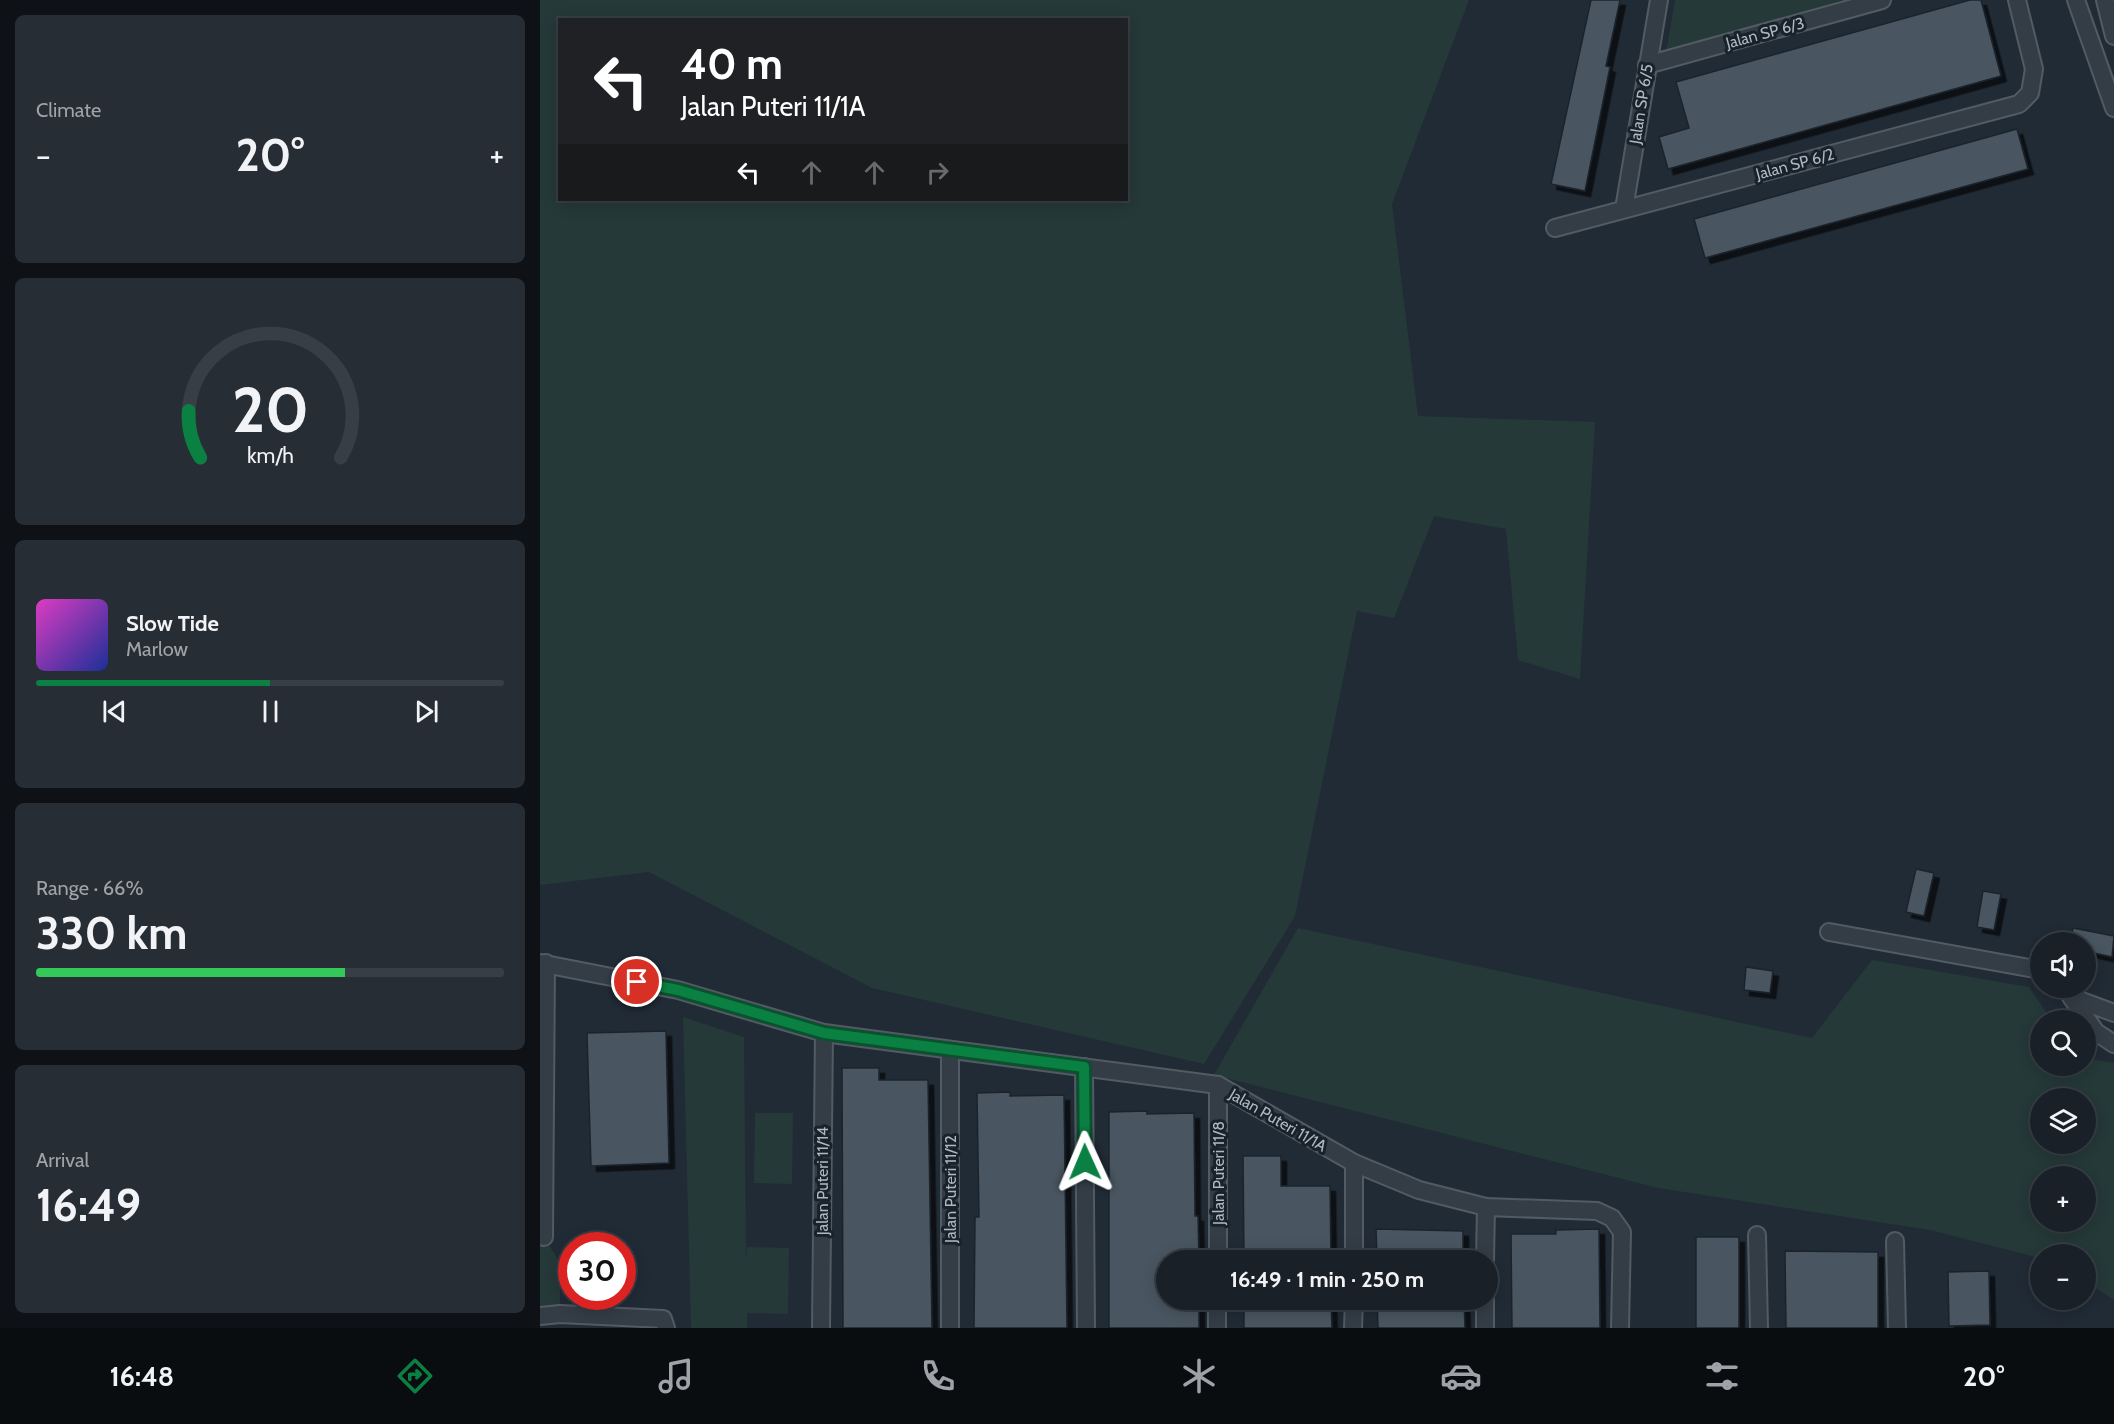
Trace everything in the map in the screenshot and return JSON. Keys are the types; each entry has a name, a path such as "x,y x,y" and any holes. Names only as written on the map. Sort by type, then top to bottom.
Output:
{"street":[{"name":"Jalan SP 6/5","path":"1624,209 1659,0"},
{"name":"Jalan SP 6/2","path":"1555,228 2019,104 2030,93 2034,69 2017,0"},
{"path":"2076,0 2114,108"},
{"path":"2105,0 2114,36"},
{"name":"Jalan SP 6/3","path":"1647,65 1877,1"},
{"path":"1829,932 2030,968"},
{"path":"543,963 544,1237"},
{"name":"Jalan Puteri 11/1A","path":"543,963 678,990 824,1033 1218,1085 1354,1163 1419,1190 1486,1207 1597,1211 1612,1218 1622,1232 1620,1328"},
{"path":"2070,998 2096,1032 2114,1044"},
{"path":"2080,998 2114,1013"},
{"name":"Jalan Puteri 11/14","path":"821,1328 824,1033"},
{"name":"Jalan Puteri 11/12","path":"950,1051 950,1328"},
{"path":"1084,1067 1086,1328"},
{"name":"Jalan Puteri 11/8","path":"1218,1085 1218,1250"},
{"path":"1354,1163 1354,1250"},
{"path":"1485,1250 1486,1207"},
{"path":"1757,1235 1759,1328"},
{"path":"1895,1240 1897,1328"},
{"path":"1217,1310 1217,1328"},
{"path":"1353,1328 1354,1310"},
{"path":"1485,1310 1485,1328"},
{"path":"545,1320 560,1314 663,1319 666,1328"}],"green space":[{"path":"540,0 1469,0 1392,204 1418,416 1595,422 1580,679 1518,660 1506,529 1434,516 1394,618 1357,611 1295,916 1204,1064 872,988 649,872 540,885"},
{"path":"1675,0 1842,0 1665,59"},
{"path":"1298,928 1812,1038 1872,960 2029,987 2030,998 2036,998 2044,1010 2030,1010 2030,1076 2096,1076 2096,1060 2114,1063 2114,1300 2096,1288 2096,1244 2030,1244 2030,1255 1930,1230 1658,1188 1214,1075"},
{"path":"683,1017 744,1037 746,1259 747,1247 789,1248 788,1314 747,1313 747,1328 691,1328"},
{"path":"755,1113 793,1113 792,1184 754,1183"},
{"path":"540,1237 544,1237 558,1260 558,1310 560,1314 540,1316"}],"building":[{"path":"1591,0 1620,0 1606,66 1610,67 1585,191 1551,184"},
{"path":"1970,0 1981,0 2001,76 1668,169 1659,137 1689,128 1676,82"},
{"path":"2017,129 2028,169 1705,258 1694,219"},
{"path":"1916,869 1934,873 1924,916 1906,912"},
{"path":"1983,891 2001,894 1994,930 1977,927"},
{"path":"2073,928 2094,932 2072,932"},
{"path":"2096,932 2114,936 2112,957 2096,953"},
{"path":"1746,967 1773,971 1770,993 1744,990"},
{"path":"666,1031 669,1163 591,1166 587,1033"},
{"path":"842,1068 879,1068 879,1080 928,1080 932,1328 843,1328"},
{"path":"1010,1092 1010,1096 1064,1095 1067,1328 974,1328 975,1217 979,1217 977,1093"},
{"path":"1109,1112 1194,1113 1195,1216 1198,1216 1199,1250 1156,1250 1156,1310 1199,1310 1199,1328 1109,1328"},
{"path":"1243,1156 1281,1156 1281,1186 1330,1186 1331,1250 1244,1250"},
{"path":"1376,1229 1463,1231 1463,1250 1377,1250"},
{"path":"1599,1229 1600,1328 1512,1328 1511,1234 1556,1234 1556,1230"},
{"path":"1696,1237 1739,1237 1739,1328 1696,1328"},
{"path":"1785,1251 1878,1252 1878,1328 1786,1328"},
{"path":"1989,1271 1990,1325 1949,1326 1948,1272"},
{"path":"1244,1310 1331,1310 1332,1328 1244,1328"},
{"path":"1377,1310 1464,1310 1465,1328 1378,1328"}],"route":[{"path":"637,982 678,990 824,1033 1084,1067 1085,1162"}]}
